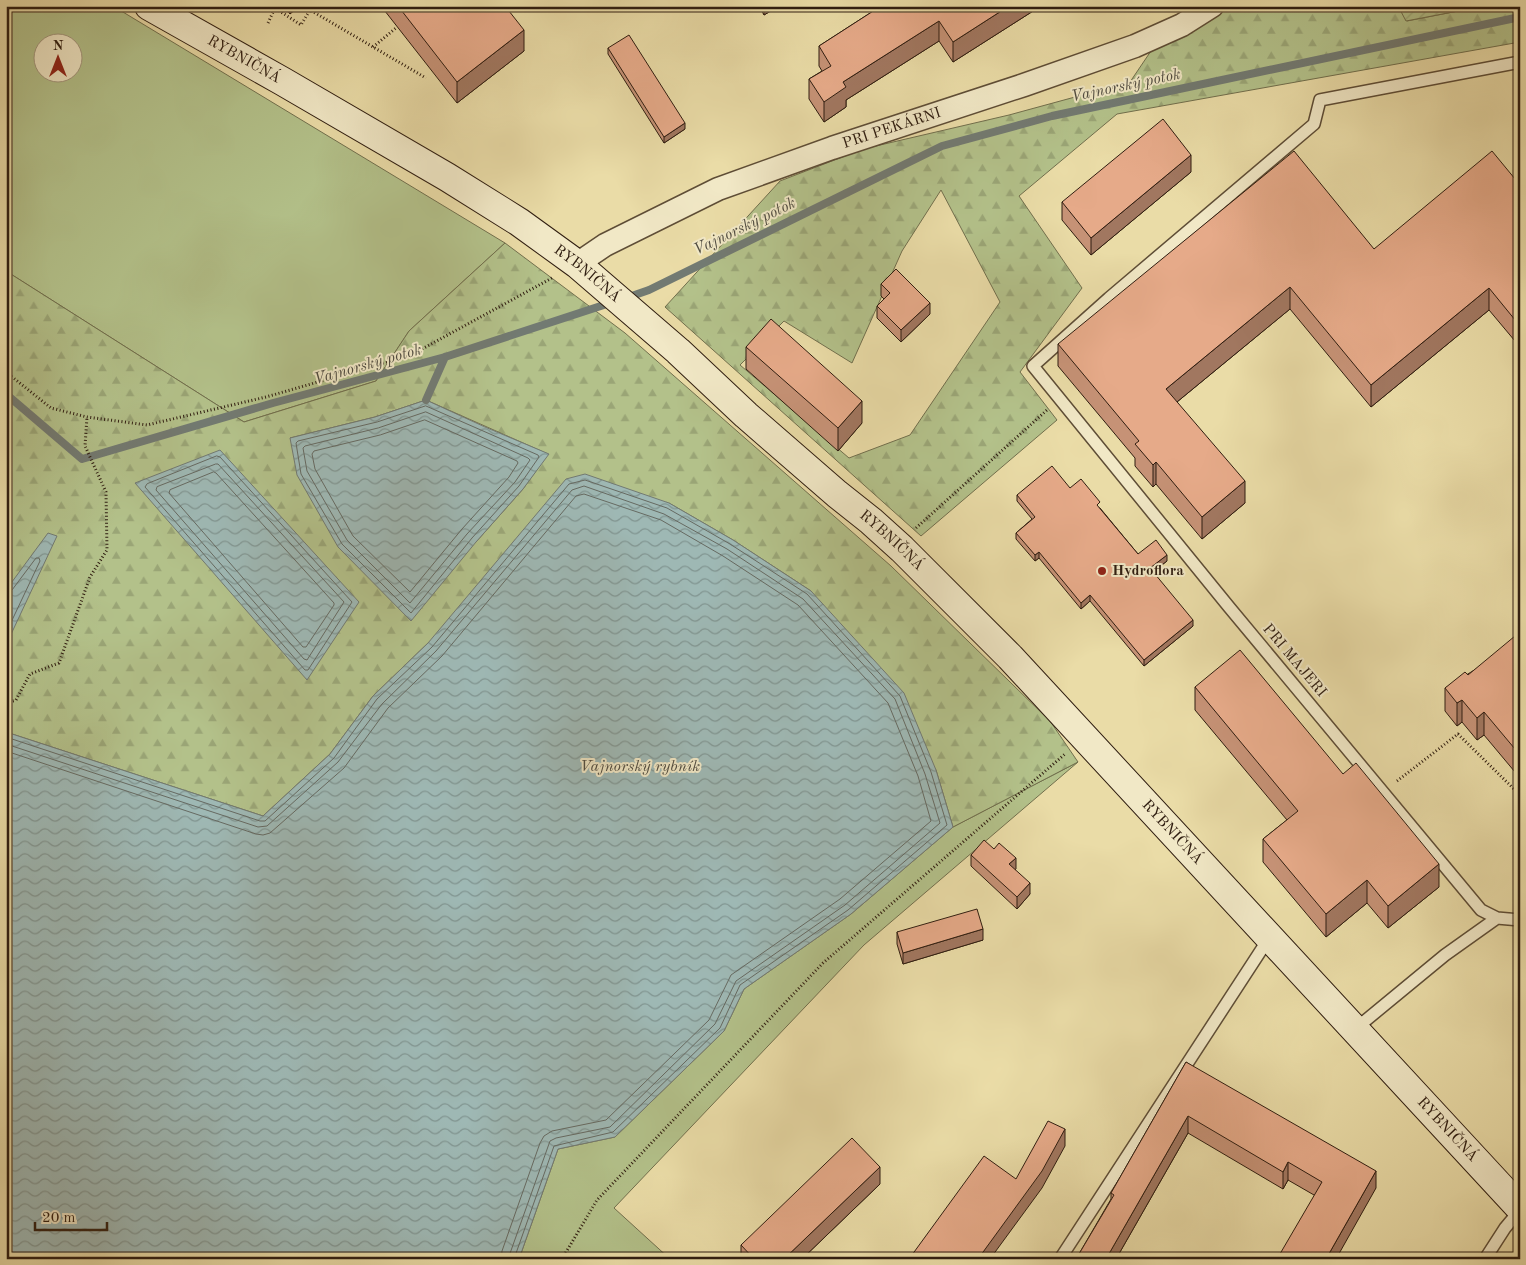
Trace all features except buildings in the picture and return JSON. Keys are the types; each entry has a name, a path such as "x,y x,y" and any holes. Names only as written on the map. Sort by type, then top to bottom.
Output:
{"main road":[{"name":"RYBNIČNÁ","path":"149,6 282,81 448,178 519,222 577,264 678,351 746,415 902,549 1010,657 1520,1209"}],"street":[{"name":"PRI PEKÁRNI","path":"577,264 605,245 647,226 718,189 832,148 1024,85 1135,46 1182,24 1212,6"}],"lane":[{"name":"PRI MAJERI","path":"1520,62 1320,100 1314,124 1109,298 1033,366 1229,608 1481,910 1497,918 1520,920"},
{"path":"1354,1030 1445,955 1497,918"},
{"path":"1060,1259 1269,938"},
{"path":"1485,1259 1520,1209"}],"path":[{"path":"268,23 275,8 301,25 310,10 426,78"},
{"path":"373,47 396,28"},
{"path":"6,372 51,408 87,417 147,425 266,397 411,356 577,264"},
{"path":"914,530 1059,399"},
{"path":"6,703 16,700 30,674 59,663 90,577 107,550 106,492 86,446 87,417"},
{"path":"1383,792 1458,734 1520,795"},
{"path":"562,1259 597,1200 823,963 1085,737"}],"green space":[{"path":"6,6 113,6 505,243 409,331 376,381 244,422 6,271"},
{"path":"1228,6 1398,6 1407,21 1484,6 1520,6 1520,42 1117,114 1019,196 1082,288 1020,372 1057,420 921,536 665,307 780,181 863,149 1009,115 1130,82 1153,48","holes":["941,190 1000,302 910,435 849,458 740,365 784,321 852,363 902,251"]},
{"path":"1398,6 1484,6 1406,21"},
{"path":"505,243 625,333 891,566 1050,721 1078,762 953,827 936,770 811,591 733,540 669,503 428,643 373,696 330,754 263,816 6,732 6,271 244,422 376,381 409,331","holes":["426,400 548,454 523,489 476,542 290,438 375,417"]},
{"path":"1078,762 864,945 614,1208 670,1259 519,1259 558,1149 615,1137 724,1031 744,989 851,914 953,827"}],"water":[{"path":"426,400 549,454 523,489 476,542 411,621 338,547 297,475 290,438 375,417"},
{"path":"220,450 359,602 307,680 135,483"},
{"name":"Vajnorský rybník","path":"585,474 669,503 733,540 811,591 904,693 936,770 953,827 851,914 744,989 724,1031 615,1137 558,1149 519,1259 6,1259 6,732 263,816 330,754 373,696 428,643 566,479"},
{"path":"48,533 57,536 6,645 6,590"}],"waterway":[{"name":"Vajnorský potok","path":"626,298 649,290 942,146 1052,116 1520,17"},
{"name":"Vajnorský potok","path":"6,394 82,459 273,403 445,357 613,302"},
{"path":"426,400 445,357"},
{"path":"6,428 8,429 6,495"}],"place":[{"name":"Hydroflora","path":"1102,571"}]}
